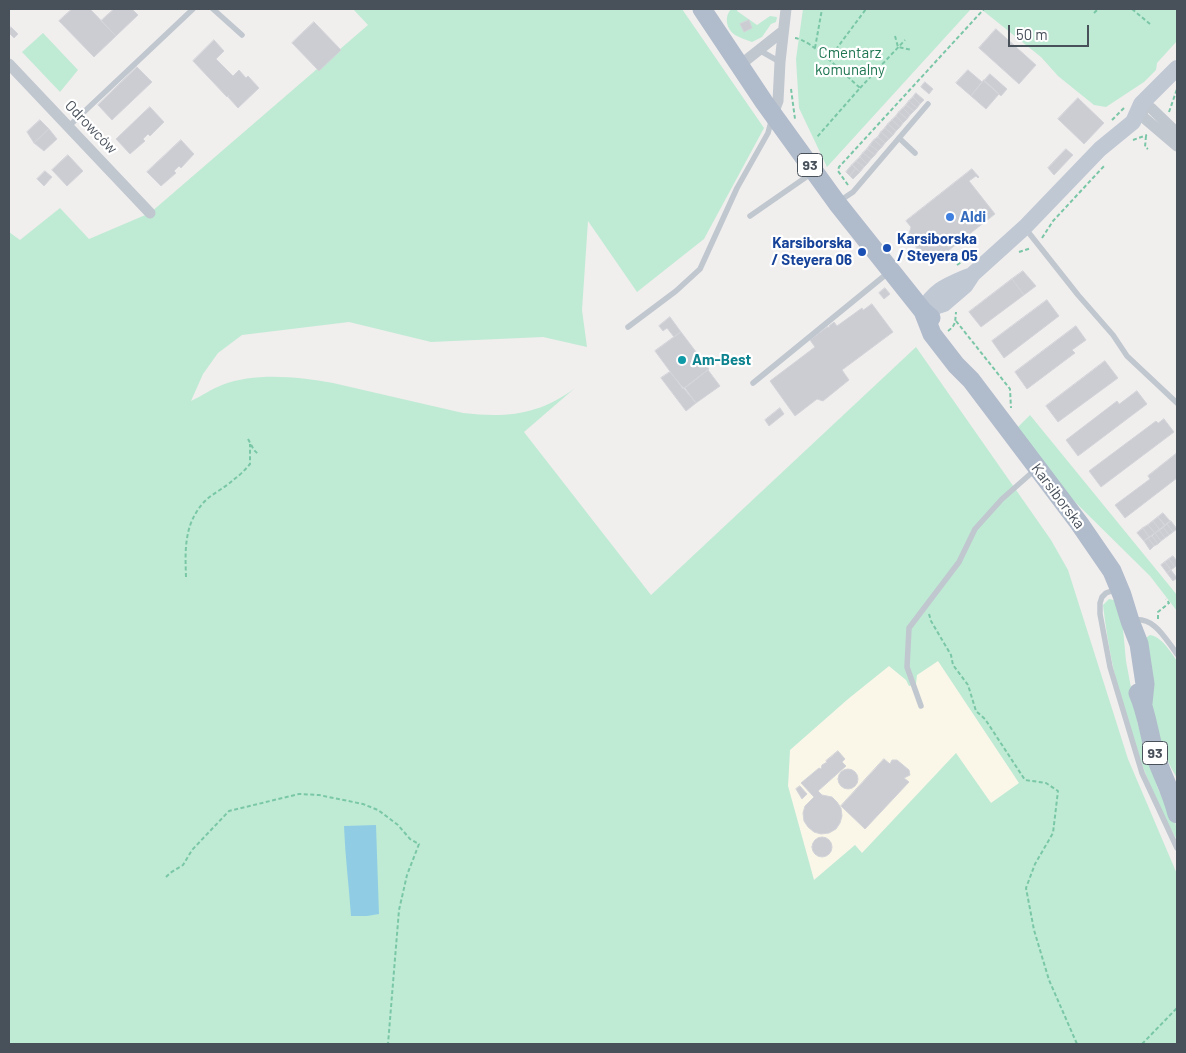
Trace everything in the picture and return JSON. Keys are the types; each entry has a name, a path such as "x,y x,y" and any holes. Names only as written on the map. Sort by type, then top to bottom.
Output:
{"main road":[{"name":"93","path":"702,9 740,65"},
{"name":"Karsiborska","path":"740,65 837,203 923,311 932,334 956,366 971,380 1101,554 1120,588 1130,621 1128,644 1136,687 1143,703 1155,754 1177,804"}],"street":[{"path":"773,114 778,101 780,62 788,35 786,9"},
{"path":"740,65 759,50 788,35"},
{"name":"Odrowców","path":"9,64 150,213"},
{"path":"923,311 929,299 939,290 973,274 1105,154 1115,123 1177,68"},
{"path":"1136,103 1151,108 1177,132"},
{"path":"1136,103 1144,116 1177,146"}],"lane":[{"path":"69,126 193,9"},
{"path":"213,9 242,35"},
{"path":"759,50 780,62"},
{"path":"837,203 853,192 928,104"},
{"path":"628,327 676,291 700,269 737,188 768,133 773,114"},
{"path":"899,138 914,154"},
{"path":"750,216 814,172"},
{"path":"1025,227 1078,295 1114,335 1127,356 1177,403"},
{"path":"753,383 890,271"},
{"path":"921,706 907,667 909,628 959,562 974,529 1037,468"},
{"path":"1120,588 1106,593 1100,603 1100,614 1110,667 1142,773 1177,848"},
{"path":"1130,621 1140,618 1154,624 1177,654"}],"path":[{"path":"816,48 822,9"},
{"path":"828,60 866,9"},
{"path":"853,192 838,170 839,167 984,9"},
{"path":"1094,13 1098,9"},
{"path":"1132,9 1150,24"},
{"path":"788,35 799,38 816,48 860,88"},
{"path":"895,36 898,47"},
{"path":"817,137 905,40"},
{"path":"898,47 912,50"},
{"path":"790,88 795,121"},
{"path":"1168,113 1172,107 1174,93 1177,89"},
{"path":"1109,123 1136,103"},
{"path":"1129,142 1146,136 1150,132"},
{"path":"1146,136 1145,147 1148,149"},
{"path":"1042,238 1105,154"},
{"path":"953,268 975,252"},
{"path":"956,321 1010,389 1011,408 1014,412"},
{"path":"248,439 258,454"},
{"path":"186,577 185,549 191,523 206,500 234,480 250,464 250,444"},
{"path":"1160,622 1157,616 1158,612 1169,603 1166,600"},
{"path":"926,604 931,621 951,655 953,665 968,685 976,712 985,719 1025,780 1046,783 1058,791 1053,833 1035,864 1026,888 1034,930 1049,980 1078,1044"},
{"path":"166,877 183,865 192,850 229,811 299,794 319,795 363,804 378,810 398,825 410,839 420,844 407,875 399,910 388,1044"},
{"path":"1142,1044 1177,1008"}],"shaded area":[{"path":"938,661 1019,783 991,803 956,754 862,853 855,845 814,880 788,786 790,750 889,666 906,680 909,686 917,675"}],"green space":[{"path":"353,9 682,9 764,128 704,239 637,292 588,221 582,310 587,347 543,337 431,342 349,322 242,335 218,353 203,374 191,401 218,387 235,381 249,378 277,377 333,383 463,413 494,415 535,409 562,397 575,388 524,432 651,595 916,347 1051,540 1068,570 1128,759 1177,874 1177,1044 9,1044 9,232 20,240 60,208 89,239 150,213 368,25","holes":["938,661 1019,783 991,803 956,753 862,853 855,845 814,880 788,786 790,750 889,666 906,680 909,686 916,684 917,675"]},
{"path":"731,9 738,9 737,11 757,25 770,16 777,17 776,22 771,24 762,37 752,42 735,35 730,30 727,16"},
{"name":"Cmentarz komunalny","path":"803,9 971,9 827,167 799,108 796,59"},
{"path":"981,9 1177,9 1177,41 1157,63 1156,70 1144,82 1106,107 1094,105 1058,76 1041,57"},
{"path":"43,33 78,70 60,92 22,52"},
{"path":"1030,415 1177,595 1177,611 1150,576 1074,501 1015,430"},
{"path":"1109,599 1114,600 1122,618 1126,661 1138,725 1158,789 1177,827 1177,840 1150,785 1120,696 1107,635 1103,605"},
{"path":"1150,635 1162,641 1177,661 1177,778 1162,747 1153,714 1142,646 1144,639"}],"water":[{"path":"376,825 379,914 351,916 344,826"}],"building":[{"path":"72,9 90,9 116,36 94,57 59,21"},
{"path":"114,9 132,9 138,15 116,36 101,21"},
{"path":"749,20 752,28 744,32 740,24"},
{"path":"314,22 341,50 319,71 292,43"},
{"path":"11,27 18,34 14,38 9,33"},
{"path":"996,29 1036,65 1019,84 979,48"},
{"path":"214,40 224,51 216,59 233,76 239,70 246,78 248,76 259,88 238,108 228,97 229,95 227,97 193,61"},
{"path":"137,67 152,82 112,120 98,105"},
{"path":"968,70 982,82 971,96 956,83"},
{"path":"990,74 1007,89 1001,96 984,81"},
{"path":"984,80 999,94 986,109 971,96"},
{"path":"925,82 933,89 929,94 921,87"},
{"path":"916,93 924,100 920,104 913,97"},
{"path":"913,97 920,104 917,108 909,101"},
{"path":"1078,98 1104,123 1084,144 1058,119"},
{"path":"909,101 917,108 914,111 906,105"},
{"path":"906,105 914,111 910,115 903,108"},
{"path":"150,107 164,122 150,136 148,134 143,139 145,141 130,154 116,139"},
{"path":"903,108 910,115 907,119 899,112"},
{"path":"899,112 907,119 903,123 896,116"},
{"path":"896,116 903,123 900,127 892,120"},
{"path":"40,120 49,129 34,143 27,132"},
{"path":"892,120 900,127 896,131 888,124"},
{"path":"888,124 896,131 893,135 885,128"},
{"path":"885,128 893,135 889,139 881,132"},
{"path":"49,129 57,139 44,151 34,143"},
{"path":"881,132 889,139 885,143 878,137"},
{"path":"878,137 885,143 882,147 874,140"},
{"path":"181,140 194,154 181,168 179,166 174,171 176,173 161,186 147,172"},
{"path":"874,140 882,147 878,151 870,145"},
{"path":"870,145 878,151 875,155 867,149"},
{"path":"867,149 875,155 871,159 863,153"},
{"path":"1066,149 1073,155 1054,175 1048,168"},
{"path":"863,153 871,159 867,164 860,157"},
{"path":"68,155 83,171 67,186 52,170"},
{"path":"860,157 867,164 864,167 856,161"},
{"path":"856,161 864,167 860,172 852,165"},
{"path":"852,165 856,168 850,176 846,172"},
{"path":"856,168 860,172 853,179 850,176"},
{"name":"Aldi","path":"972,169 979,177 976,176 969,181 995,214 930,265 908,237 911,227 906,221"},
{"path":"45,171 52,177 44,186 37,179"},
{"path":"1023,271 1036,286 1024,295 1012,279"},
{"path":"1012,279 1024,295 981,327 969,312"},
{"path":"885,288 890,294 884,299 879,293"},
{"path":"1047,300 1059,316 1004,358 992,341"},
{"path":"872,304 893,332 842,370 849,380 823,401 817,399 795,416 770,381 815,347 810,340 827,327 830,327 834,322 837,326 862,308 863,310"},
{"path":"670,317 681,332 674,337 667,328 663,331 659,326"},
{"path":"1076,326 1086,340 1072,350 1075,353 1027,389 1015,372"},
{"name":"Am-Best","path":"681,332 709,369 683,389 655,351"},
{"path":"1105,361 1118,378 1058,422 1046,406"},
{"path":"708,370 720,386 696,403 685,388"},
{"path":"670,372 696,403 686,411 661,378"},
{"path":"1137,391 1147,404 1078,456 1066,440 1117,401 1119,404"},
{"path":"780,408 784,414 769,426 765,420"},
{"path":"1164,419 1174,432 1101,487 1089,471 1156,421 1158,423"},
{"path":"1177,453 1177,478 1125,518 1115,505 1150,479 1148,476"},
{"path":"1163,513 1170,521 1165,525 1158,517"},
{"path":"1158,517 1165,526 1160,530 1153,521"},
{"path":"1153,521 1160,530 1155,533 1148,525"},
{"path":"1171,521 1177,529 1173,532 1167,524"},
{"path":"1167,524 1173,532 1169,535 1163,527"},
{"path":"1148,525 1155,533 1149,537 1143,528"},
{"path":"1163,527 1169,535 1165,538 1159,530"},
{"path":"1143,528 1149,537 1144,541 1137,533"},
{"path":"1159,530 1165,538 1161,541 1155,533"},
{"path":"1155,533 1161,541 1158,544 1152,536"},
{"path":"1152,536 1158,544 1154,546 1148,538"},
{"path":"1148,538 1154,546 1150,550 1144,541"},
{"path":"1173,556 1177,561 1175,567 1169,559"},
{"path":"1169,559 1175,567 1171,570 1165,562"},
{"path":"1165,562 1171,570 1167,573 1161,565"},
{"path":"1171,570 1177,578 1173,581 1167,573"},
{"path":"838,751 845,759 842,762 846,766 818,791 822,795 832,797 837,802 841,808 842,816 836,829 829,833 821,834 814,832 804,821 803,813 805,806 814,797 801,783 819,768 821,769 822,765"},
{"path":"884,759 890,764 892,760 897,760 909,770 910,775 904,778 909,782 865,829 841,806"},
{"path":"848,769 855,772 858,779 855,786 848,789 841,786 838,779 841,772"},
{"path":"800,786 807,794 802,799 796,789"},
{"path":"822,837 829,840 832,847 829,854 822,857 815,854 812,847 815,840"}],"place":[{"name":"Aldi","path":"950,217"},
{"name":"Karsiborska / Steyera 05","path":"887,248"},
{"name":"Karsiborska / Steyera 06","path":"862,252"},
{"name":"Am-Best","path":"682,360"}]}
